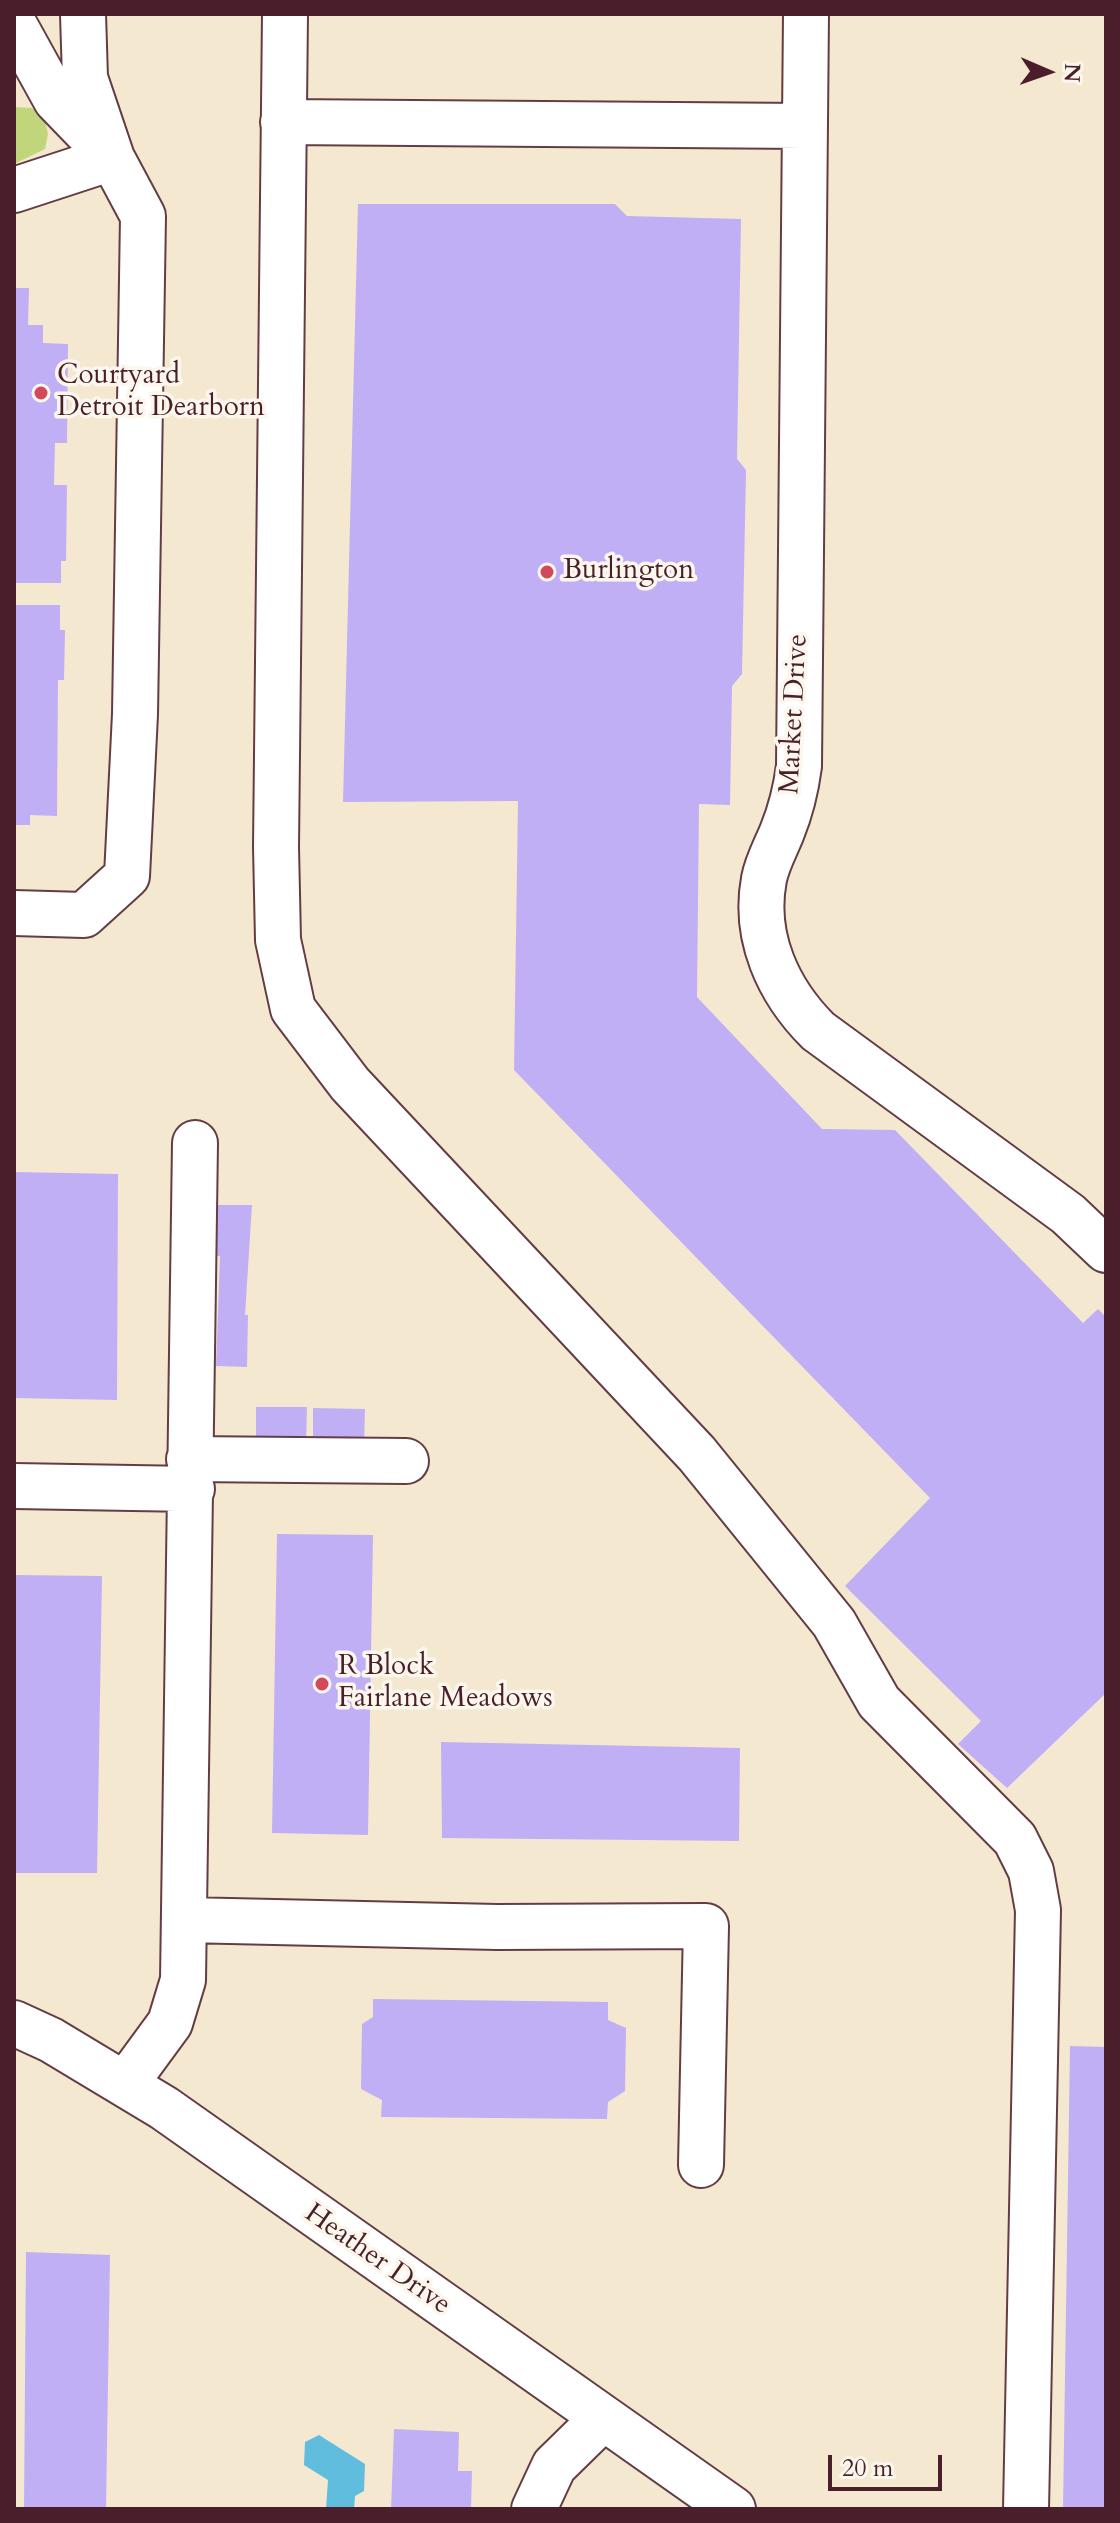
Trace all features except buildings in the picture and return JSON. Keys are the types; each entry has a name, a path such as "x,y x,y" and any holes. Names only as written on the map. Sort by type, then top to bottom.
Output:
{"street":[{"path":"14,913 84,915 127,876 135,714 143,216 112,158 84,68 83,14"},
{"path":"285,14 276,847 278,940 293,1009 350,1084 697,1454 834,1623 879,1702 1015,1839 1031,1871 1038,1910 1026,2509"},
{"name":"Market Drive","path":"806,14 799,766 795,794 764,877 761,916 766,949 775,972 800,1013 818,1031 1068,1214 1106,1250"},
{"path":"14,24 37,80 112,158"},
{"path":"37,80 84,68"},
{"path":"283,122 805,126"},
{"path":"14,190 112,158"},
{"path":"126,2083 170,2023 183,1980 195,1143"},
{"path":"14,1486 406,1461"},
{"path":"185,1920 497,1927 706,1926 701,2165"},
{"name":"Heather Drive","path":"14,2023 126,2083 733,2509"},
{"path":"534,2509 554,2466 603,2418"}],"green space":[{"path":"14,107 32,108 44,117 48,134 45,149 14,164"}],"water":[{"path":"319,2435 365,2464 364,2491 355,2496 354,2509 326,2509 328,2480 304,2465 305,2442"}],"place":[{"name":"Courtyard Detroit Dearborn","path":"41,393"},
{"name":"Burlington","path":"547,572"},
{"name":"R Block Fairlane Meadows","path":"322,1684"}]}
